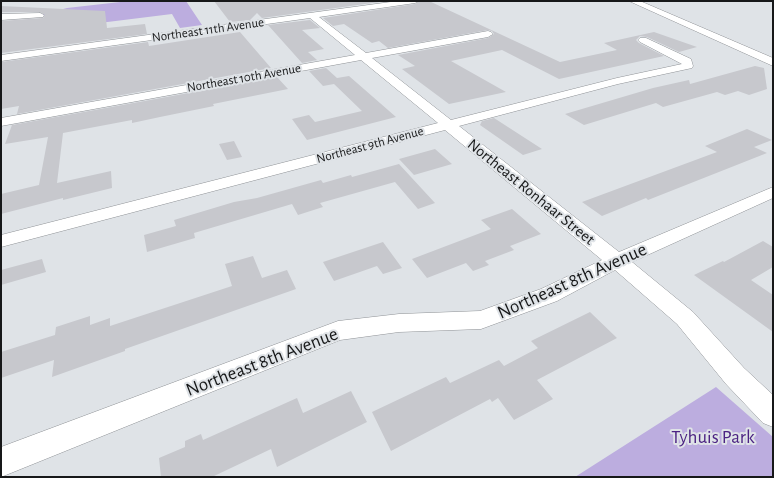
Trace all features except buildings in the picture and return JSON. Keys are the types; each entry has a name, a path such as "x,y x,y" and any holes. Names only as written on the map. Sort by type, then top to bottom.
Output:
{"main road":[{"path":"633,1 773,62"}],"street":[{"name":"Northeast 11th Avenue","path":"1,58 415,1"},
{"path":"341,4 350,10"},
{"path":"1,17 40,15"},
{"name":"Northeast Ronhaar Street","path":"312,15 685,318 735,376 773,414"},
{"name":"Northeast 10th Avenue","path":"1,122 488,34"},
{"name":"Northeast 9th Avenue","path":"1,241 617,81 688,66 687,61 643,40"},
{"name":"Northeast 8th Avenue","path":"1,462 338,331 399,323 481,320 549,295 616,261 773,192"}],"green space":[{"path":"129,1 186,1 202,25 180,28 172,14 59,28 61,16 40,15 67,8"},
{"name":"Tyhuis Park","path":"716,387 773,437 773,477 575,477"}]}
